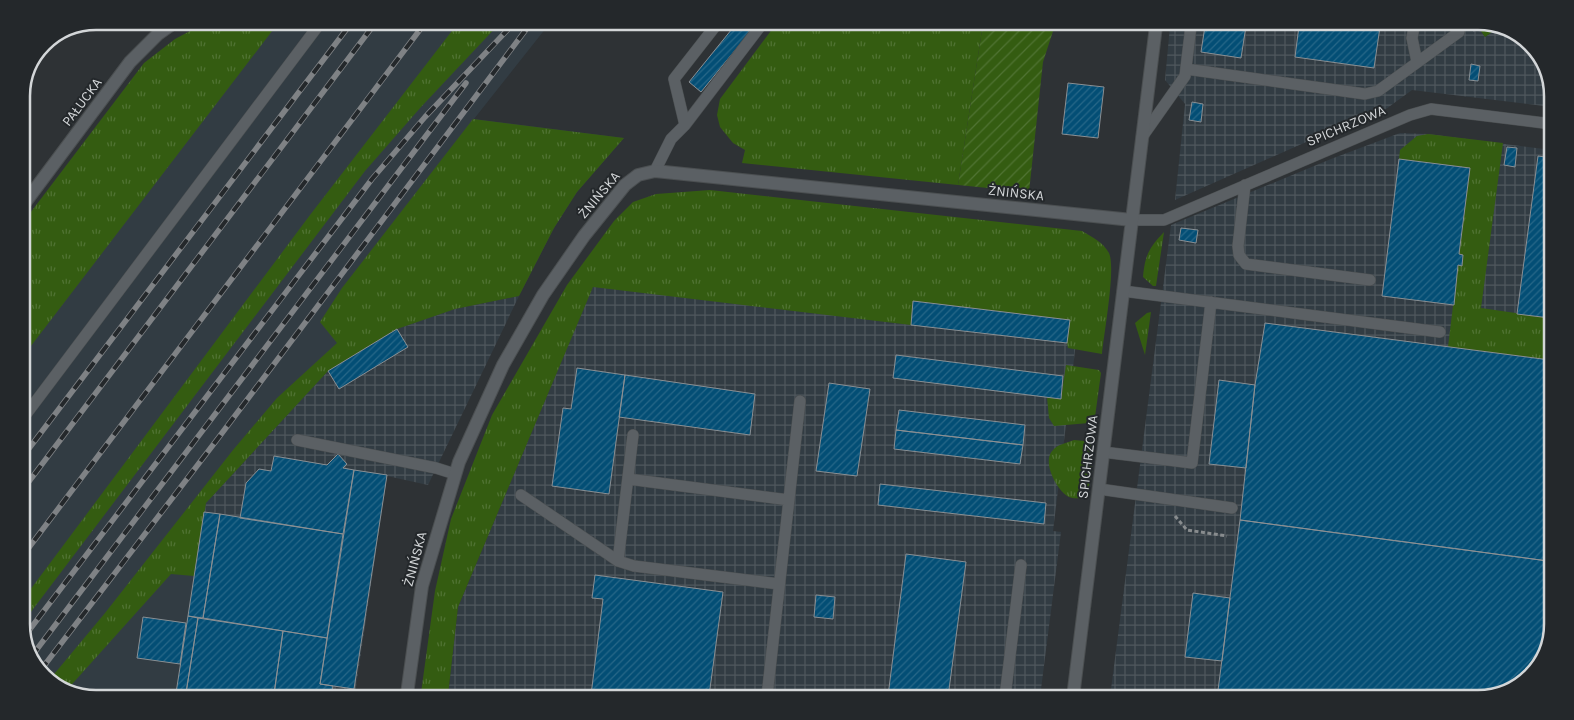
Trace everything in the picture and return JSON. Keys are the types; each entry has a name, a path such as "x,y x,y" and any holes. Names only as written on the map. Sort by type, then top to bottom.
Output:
{"street":[{"name":"PAŁUCKA","path":"30,196 130,62 164,30"},
{"name":"SPICHRZOWA","path":"1074,690 1155,30"},
{"name":"ŻNIŃSKA","path":"408,690 422,586 459,462 502,365 543,295 584,236 624,185 638,175 655,171 1132,220"}],"lane":[{"path":"30,409 315,30"},
{"path":"685,124 674,79 712,30"},
{"path":"655,171 671,140 757,30"},
{"path":"1142,136 1185,76 1191,30"},
{"path":"1413,30 1412,38 1418,62"},
{"path":"1186,70 1365,94 1378,91 1458,32"},
{"name":"SPICHRZOWA","path":"1132,220 1164,220 1410,115 1431,109 1544,123"},
{"path":"1245,185 1238,246 1239,255 1246,264 1370,280"},
{"path":"1123,291 1440,332"},
{"path":"1103,452 1192,463 1211,302"},
{"path":"768,690 800,402"},
{"path":"618,561 633,435"},
{"path":"297,440 436,468 455,474"},
{"path":"628,479 789,500"},
{"path":"1099,489 1232,508"},
{"path":"521,494 618,561 634,566 779,584"},
{"path":"1006,690 1021,565"}],"path":[{"path":"1158,497 1187,530 1227,536"}],"shaded area":[{"path":"228,30 544,30 474,119 624,138 577,192 554,228 519,296 455,309 204,512 176,690 96,690 83,689 71,685 52,674 46,668 37,653 31,637 30,243"},
{"path":"1170,30 1478,30 1485,37 1493,32 1503,35 1528,52 1537,67 1543,83 1544,106 1412,90 1386,109 1175,200 1185,104 1165,80"},
{"path":"1400,133 1428,134 1544,149 1544,317 1482,309 1543,633 1539,649 1528,668 1515,679 1499,686 1478,690 1111,690 1171,225 1331,159"},
{"path":"593,286 891,322 897,289 1080,310 1053,531 1061,532 1041,690 449,690 458,607"},
{"path":"519,296 428,485 387,476 356,690 176,690 206,503 328,371 397,329 455,309"}],"green space":[{"path":"192,30 273,30 30,347 30,213 144,63 175,39"},
{"path":"453,30 493,30 421,107 365,171 30,613 30,590 310,215"},
{"path":"772,30 982,30 958,185 742,163 745,150 733,143 720,127 717,115 720,99"},
{"path":"982,30 1053,30 1043,62 1029,192 958,185"},
{"path":"1480,30 1493,32 1485,37"},
{"path":"473,119 624,138 577,192 554,228 519,296 455,309 397,329 328,371 206,503 194,576 171,574 71,685 53,675 105,613 233,450 277,398 337,343 320,322 342,288"},
{"path":"1428,134 1503,143 1481,308 1544,317 1544,359 1448,347 1458,265 1461,266 1459,254 1470,168 1399,159 1400,150 1417,136"},
{"path":"710,190 1082,231 1104,246 1109,253 1111,261 1102,354 1068,348 1069,320 913,301 911,325 593,287 458,607 449,690 421,690 435,591 451,519 492,415 567,285 614,221 633,202 656,194"},
{"path":"1164,232 1156,286 1153,286 1143,277 1145,263 1151,247"},
{"path":"1151,312 1145,355 1135,323"},
{"path":"1066,365 1099,370 1101,373 1095,417 1089,423 1054,426 1049,418 1047,397 1061,399"},
{"path":"1074,440 1085,441 1091,445 1091,472 1085,499 1071,498 1064,494 1052,475 1050,468 1050,455 1053,450 1060,445"}],"building":[{"path":"731,30 748,30 750,32 701,92 689,82"},
{"path":"1204,30 1245,30 1241,58 1201,52"},
{"path":"1298,30 1380,30 1374,68 1295,57"},
{"path":"1471,64 1480,66 1478,81 1469,80"},
{"path":"1068,83 1104,87 1098,138 1062,134"},
{"path":"1192,102 1203,104 1201,122 1189,120"},
{"path":"1507,147 1517,148 1515,167 1504,165"},
{"path":"1538,156 1544,157 1544,317 1517,314"},
{"path":"1399,159 1470,168 1459,254 1463,255 1462,266 1458,265 1454,305 1382,296"},
{"path":"1181,228 1198,230 1196,243 1179,240"},
{"path":"913,301 1070,320 1067,343 911,325"},
{"path":"1265,323 1544,359 1544,560 1240,520 1255,385"},
{"path":"397,329 408,347 339,389 328,371"},
{"path":"896,355 1063,376 1061,399 893,378"},
{"path":"577,368 625,375 609,494 552,486 563,408 571,409"},
{"path":"625,375 755,394 750,435 619,417"},
{"path":"1219,380 1255,385 1246,468 1209,464"},
{"path":"829,383 870,389 857,476 816,471"},
{"path":"899,410 1025,425 1023,445 896,430"},
{"path":"896,430 1023,445 1020,464 894,449"},
{"path":"338,454 347,464 343,468 354,470 343,534 240,518 246,483 259,469 271,471 274,456 327,465"},
{"path":"354,470 387,475 354,689 320,684"},
{"path":"880,484 1046,503 1044,524 878,505"},
{"path":"204,512 220,514 203,618 188,616"},
{"path":"220,514 343,534 327,638 203,618"},
{"path":"1240,520 1544,560 1543,637 1539,649 1528,668 1507,683 1478,690 1218,690"},
{"path":"906,554 966,562 949,690 889,690"},
{"path":"595,575 723,592 710,690 592,690 603,599 592,598"},
{"path":"1193,593 1230,598 1222,661 1185,657"},
{"path":"816,595 835,597 833,619 814,617"},
{"path":"188,616 198,618 186,690 176,690"},
{"path":"143,617 186,623 180,664 137,658"},
{"path":"198,618 283,631 275,690 186,690"},
{"path":"283,631 327,638 320,684 333,686 332,690 275,690"}],"railway":[{"path":"30,447 346,30"},
{"path":"30,480 370,30"},
{"path":"30,546 420,30"},
{"path":"30,629 372,179 425,117 507,30"},
{"path":"44,665 526,30"},
{"path":"36,650 466,83"}]}
